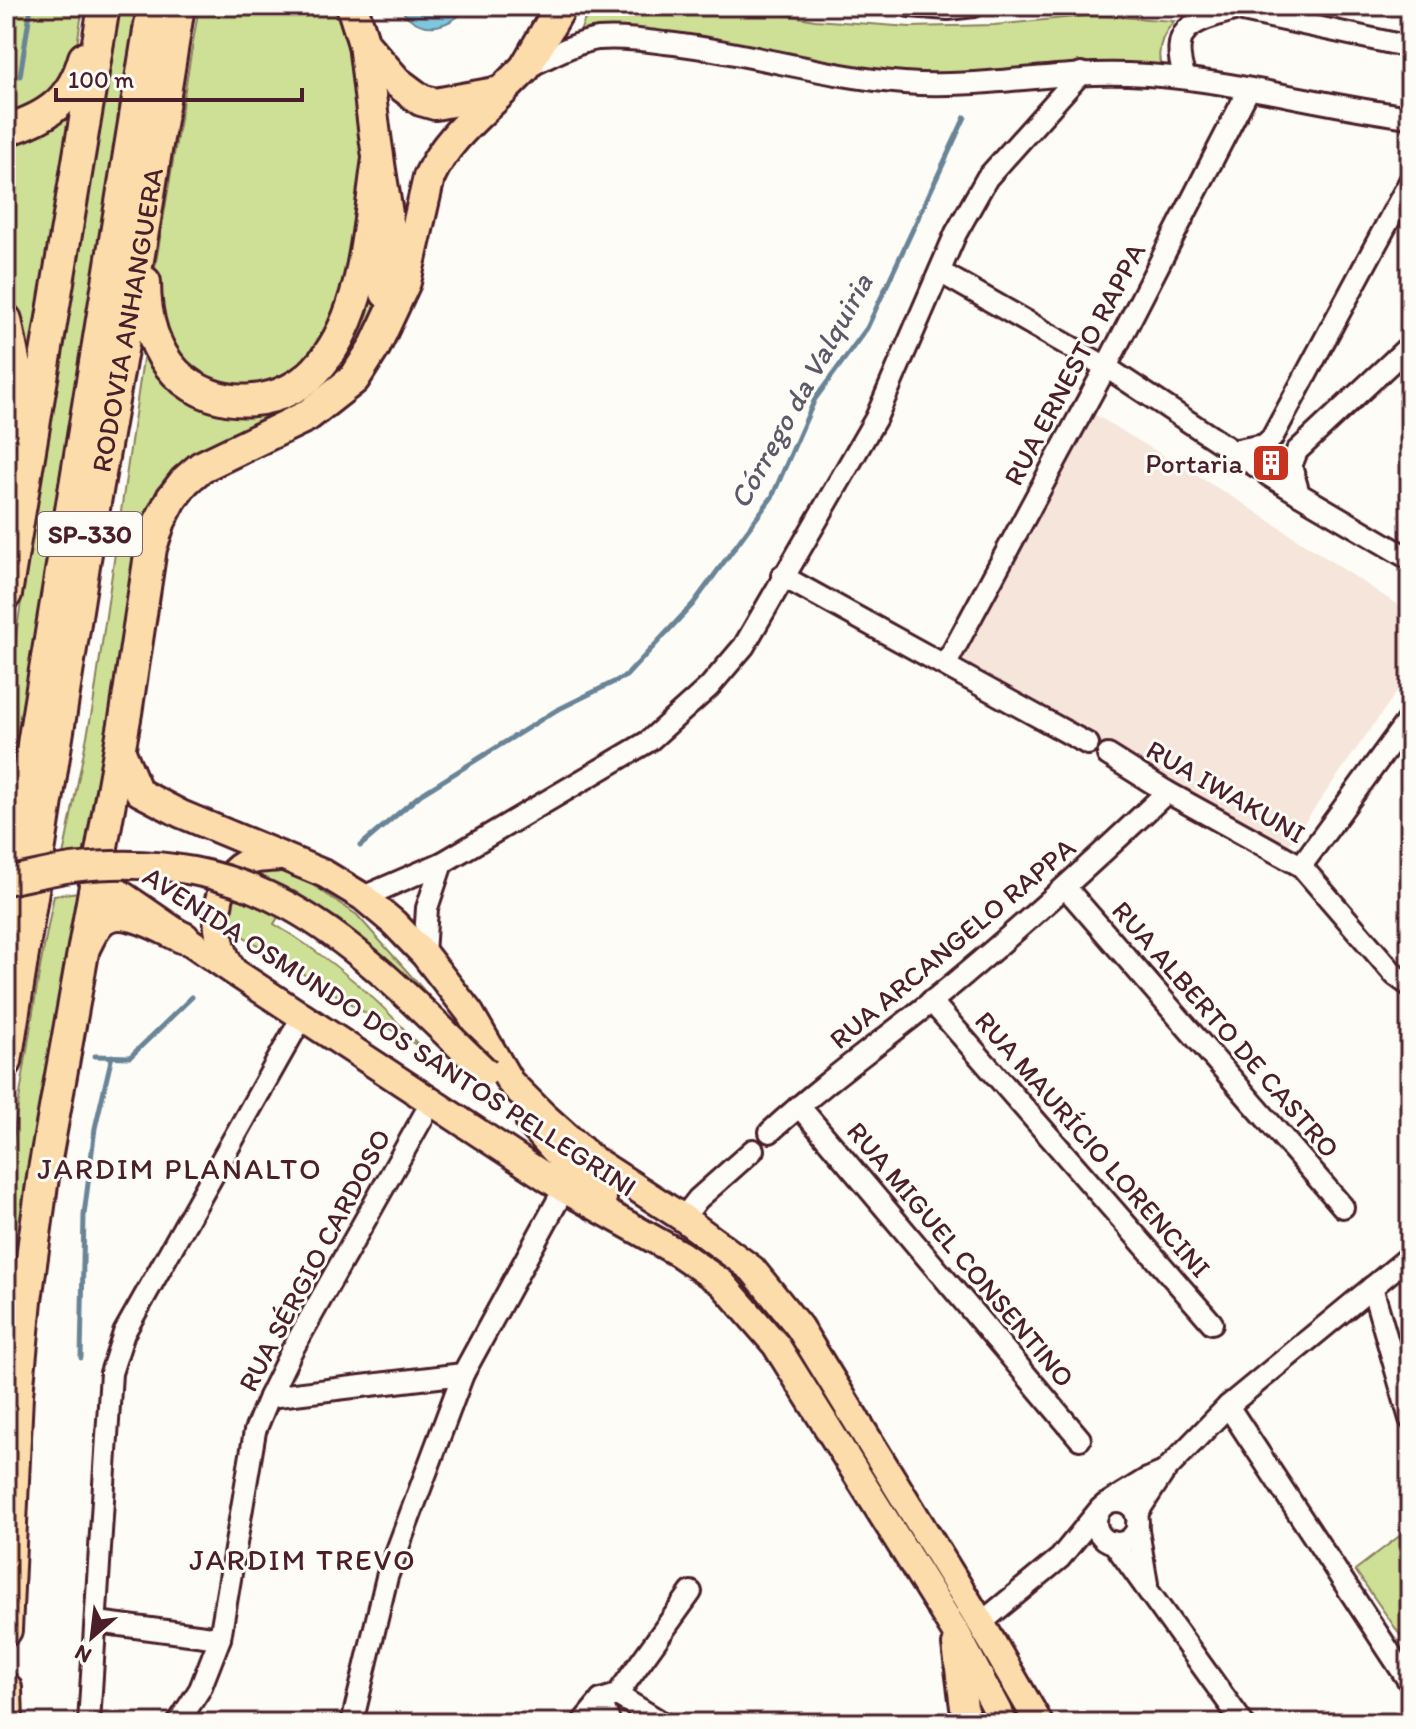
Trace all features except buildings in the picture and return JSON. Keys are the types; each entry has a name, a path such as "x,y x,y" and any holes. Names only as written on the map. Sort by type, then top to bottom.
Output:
{"highway":[{"path":"6,130 33,121 54,109 70,91 81,70 101,6"},
{"path":"6,594 101,6"},
{"name":"RODOVIA ANHANGUERA","path":"6,910 153,6"},
{"name":"RODOVIA ANHANGUERA","path":"6,1062 85,559 179,6"},
{"path":"352,6 364,44 378,159 391,224 389,280 375,346"},
{"path":"6,1630 17,1395 44,1170 120,747 151,548 160,521 172,498 201,467 307,416 354,379 375,346 405,282 429,177 435,164 447,144 525,68 561,6"},
{"path":"364,44 397,82 421,100 447,103 501,92"},
{"path":"145,220 145,305 148,323 165,358 175,372 202,391 239,401 260,401 280,395 313,374 334,347 360,275 378,159"},
{"path":"6,320 12,342 19,412 6,565"},
{"path":"81,955 93,929 104,918 117,914 134,916 184,938"},
{"path":"6,1688 7,1723"}],"main road":[{"name":"AVENIDA OSMUNDO DOS SANTOS PELLEGRINI","path":"120,747 139,792 278,857 325,874 363,897 424,954 470,1013 510,1082 544,1116 592,1159 683,1218 752,1269 799,1327 1039,1723"},
{"path":"233,971 218,937 220,894 237,870 252,860 278,857"},
{"path":"6,881 71,868 140,866 205,873 244,884 303,912 343,940 390,980 486,1072"},
{"name":"AVENIDA OSMUNDO DOS SANTOS PELLEGRINI","path":"96,877 564,1189 680,1254 722,1283 776,1345 958,1636 1004,1723"},
{"name":"AVENIDA OSMUNDO DOS SANTOS PELLEGRINI","path":"486,1072 544,1116"},
{"name":"AVENIDA OSMUNDO DOS SANTOS PELLEGRINI","path":"486,1072 577,1176 651,1238"},
{"path":"966,1723 956,1646 958,1636 981,1623"}],"street":[{"path":"909,6 948,9 974,6"},
{"path":"1185,78 1177,49 1182,33 1198,21 1228,8 1410,47"},
{"path":"525,68 578,44 600,39 699,46 847,77 908,84 963,84 1081,73 1185,78 1410,117"},
{"path":"363,897 442,863 649,741 709,687 744,646 876,418 956,233 987,178 1081,73"},
{"name":"RUA ERNESTO RAPPA","path":"946,664 1106,367 1249,89"},
{"path":"1407,552 1299,494 1276,460 1277,430 1410,181"},
{"path":"940,272 1106,367 1231,451 1276,460"},
{"path":"1276,460 1410,345"},
{"path":"782,576 1088,744"},
{"path":"1301,866 1410,717"},
{"name":"RUA IWAKUNI","path":"1108,755 1167,792 1301,866 1395,975 1410,986"},
{"name":"RUA ARCANGELO RAPPA","path":"770,1132 1066,888 1167,792"},
{"path":"424,954 427,908 442,863"},
{"name":"RUA ALBERTO DE CASTRO","path":"1066,888 1343,1207"},
{"name":"RUA MAURÍCIO LORENCINI","path":"931,1001 1212,1323"},
{"path":"89,1723 111,1373 124,1333 302,1017"},
{"name":"RUA SÉRGIO CARDOSO","path":"178,1723 200,1689 220,1638 255,1431 291,1352 432,1101"},
{"name":"RUA MIGUEL CONSENTINO","path":"799,1106 1080,1439"},
{"path":"683,1218 698,1199 753,1150"},
{"path":"352,1723 387,1577 463,1374 564,1189"},
{"path":"1060,1558 1109,1540 1126,1540 1132,1536 1137,1520 1164,1472 1228,1406 1410,1256"},
{"path":"1372,1287 1410,1419"},
{"path":"269,1397 463,1374"},
{"path":"1228,1406 1410,1683"},
{"path":"981,1623 1060,1558 1105,1505 1164,1472"},
{"path":"1105,1505 1123,1502 1134,1509 1148,1588"},
{"path":"1105,1505 1096,1522 1148,1588 1243,1723"},
{"path":"582,1723 609,1698 691,1592"},
{"path":"97,1622 220,1638"},
{"path":"607,1723 609,1698"},
{"path":"609,1698 663,1723"}],"shaded area":[{"path":"1094,414 1244,504 1410,613 1410,673 1285,850 958,661"}],"green space":[{"path":"6,6 83,6 77,45 69,70 39,105 6,119"},
{"path":"119,6 137,6 6,808 6,702 48,422"},
{"path":"199,6 337,6 344,19 356,73 364,169 355,254 326,346 273,387 220,386 173,357 153,280"},
{"path":"590,6 734,6 815,20 910,27 994,25 1094,15 1174,21 1161,46 1163,73 961,80 578,37"},
{"path":"69,119 32,384 6,299 6,141"},
{"path":"370,267 379,290 372,317 363,340 332,384 185,468 100,781 83,859 62,861 93,706 144,352 159,374 281,405"},
{"path":"263,864 301,877 357,915 454,1024 340,920 294,891 274,924 352,980 421,1048 230,928 232,898"},
{"path":"80,892 6,1357 6,1183 40,968 54,895"},
{"path":"1410,1528 1410,1649 1355,1570"}],"water":[{"path":"398,6 470,6 452,20 424,26 406,16"}],"waterway":[{"path":"20,76 31,6"},
{"name":"Córrego da Valquiria","path":"360,846 420,795 555,711 626,676 693,604 772,497 815,399 867,328 965,117"},
{"name":"Córrego da Valquiria","path":"95,1056 130,1057 192,997"},
{"path":"81,1358 84,1215 95,1128 112,1056"}],"tunnel":[{"path":"1272,452 1283,461"}],"place":[{"name":"Portaria","path":"1271,463"}],"district":[{"name":"JARDIM PLANALTO","path":"180,1169"},
{"name":"JARDIM TREVO","path":"303,1560"}]}
